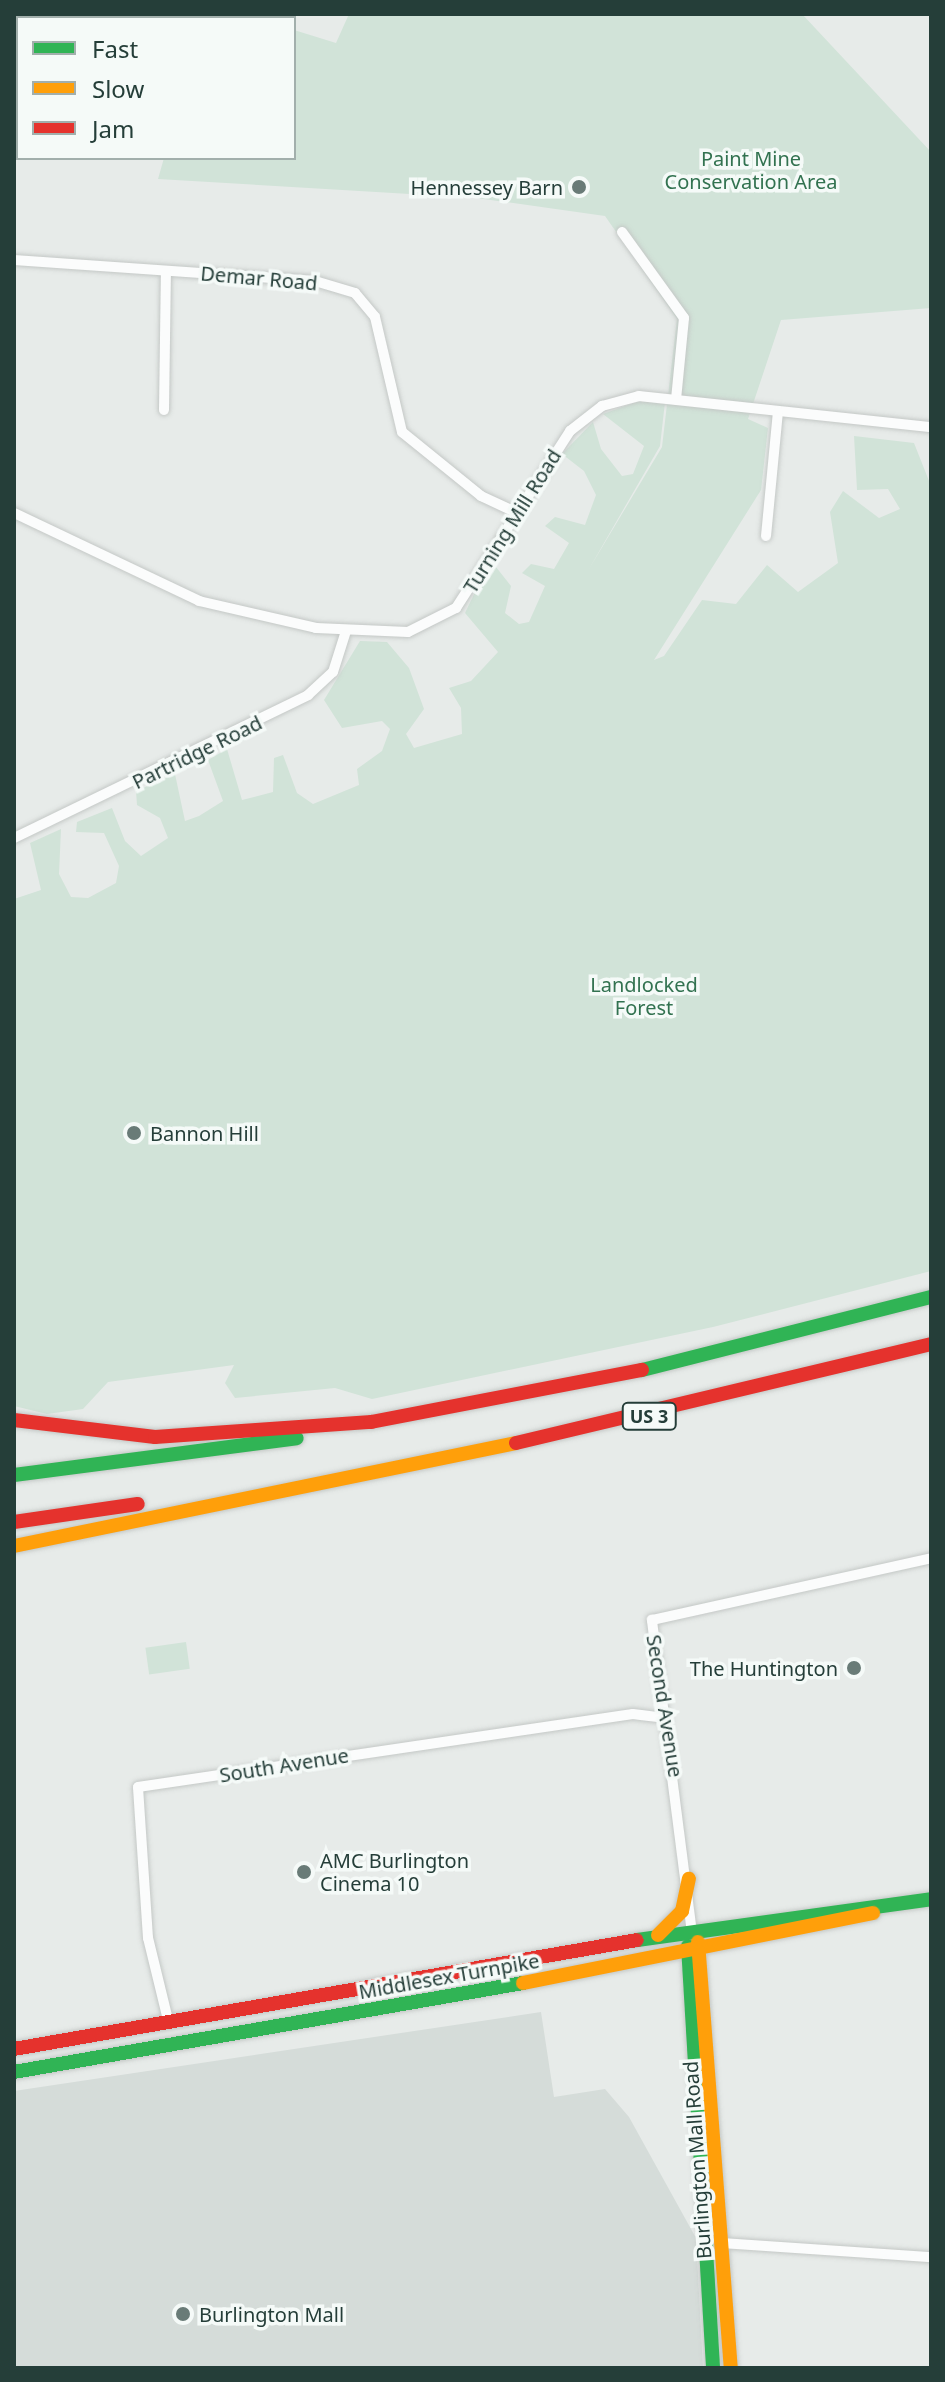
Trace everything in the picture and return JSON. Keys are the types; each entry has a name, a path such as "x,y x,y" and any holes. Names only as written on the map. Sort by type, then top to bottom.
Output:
{"main road":[{"name":"US 3","path":"14,1475 371,1422 660,1367 931,1297"},
{"name":"US 3","path":"14,1546 652,1415 931,1344"},
{"path":"14,1420 155,1437 371,1422"},
{"path":"14,1522 364,1472"},
{"path":"646,1939 676,1920 689,1879"},
{"name":"Middlesex Turnpike","path":"14,2049 646,1939 931,1899"},
{"name":"Middlesex Turnpike","path":"14,2072 702,1950 833,1925 889,1907"},
{"path":"692,1933 702,1950"},
{"path":"686,1953 692,1933"},
{"name":"Burlington Mall Road","path":"702,1950 731,2368"},
{"name":"Burlington Mall Road","path":"686,1953 713,2368"},
{"path":"156,2048 169,2024"},
{"path":"705,2242 723,2243"}],"street":[{"path":"622,232 684,318 676,400"},
{"name":"Demar Road","path":"14,260 315,281 355,293 375,317 402,432 481,496 517,513"},
{"path":"164,410 166,271"},
{"name":"Turning Mill Road","path":"14,513 199,601 346,631 408,632 440,621 472,588 517,513 588,415 624,398 676,400 931,427"},
{"path":"766,536 778,412"},
{"name":"Partridge Road","path":"14,838 308,695 333,672 346,631"},
{"name":"Second Avenue","path":"692,1933 689,1879 652,1620 931,1558"},
{"name":"South Avenue","path":"169,2024 148,1938 138,1787 633,1714 667,1718"},
{"path":"723,2243 931,2257"}],"shaded area":[{"name":"Burlington Mall","path":"541,2012 554,2097 605,2089 629,2117 696,2238 703,2368 14,2368 14,2091"}],"green space":[{"name":"Landlocked Forest","path":"349,14 802,14 931,152 931,308 781,320 748,419 768,428 761,490 654,660 664,656 702,600 736,604 767,565 798,592 838,563 830,512 843,491 879,518 900,509 888,489 857,490 854,436 914,443 931,486 931,1271 713,1327 372,1399 335,1388 235,1398 225,1383 234,1365 108,1382 83,1409 47,1414 14,1406 14,899 41,890 30,843 61,829 59,874 71,897 88,898 116,883 119,866 104,833 76,832 77,822 112,808 125,841 141,856 168,838 160,818 137,805 136,791 175,774 185,821 199,816 223,801 208,760 227,749 242,800 273,792 274,758 283,755 297,793 313,804 359,785 357,769 382,751 390,729 382,721 342,728 324,700 360,641 387,642 409,668 424,709 406,734 414,748 462,734 461,708 449,688 471,681 498,652 465,613 476,590 496,567 511,586 505,613 519,624 529,622 545,586 522,573 531,564 554,569 569,543 545,526 555,517 585,525 596,495 584,471 562,454 593,422 601,449 622,476 633,474 644,446 603,414 639,401 665,402 660,446 589,569 662,447 677,319 605,216 477,198 158,179 163,160 296,160 296,31 336,43"},
{"path":"186,1642 190,1669 149,1674 145,1648"}],"traffic: fast":[{"path":"642,1370 931,1297"},
{"path":"14,1475 297,1438"},
{"path":"637,1940 931,1899"},
{"path":"688,1946 713,2368"},
{"path":"14,2072 523,1983"}],"traffic: slow":[{"path":"14,1546 516,1443"},
{"path":"658,1935 682,1911 689,1879"},
{"path":"523,1983 873,1913"},
{"path":"698,1942 731,2368"}],"traffic: jam":[{"path":"516,1443 931,1344"},
{"path":"14,1420 155,1437 371,1422 642,1370"},
{"path":"14,1522 138,1504"},
{"path":"14,2049 637,1940"}],"place":[{"name":"Hennessey Barn","path":"579,187"},
{"name":"Bannon Hill","path":"134,1133"},
{"name":"The Huntington","path":"854,1668"},
{"name":"AMC Burlington Cinema 10","path":"304,1872"},
{"name":"Burlington Mall","path":"183,2314"}],"park label":[{"name":"Paint Mine Conservation Area","path":"751,170"}]}
